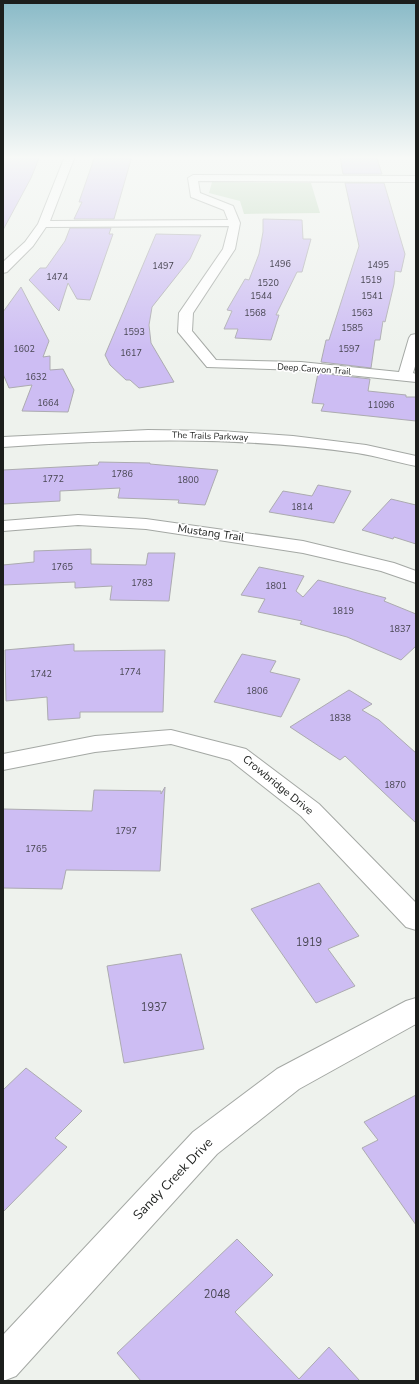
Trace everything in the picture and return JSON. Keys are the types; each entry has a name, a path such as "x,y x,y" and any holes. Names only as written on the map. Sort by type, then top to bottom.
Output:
{"street":[{"path":"3,269 29,244 45,221"},
{"path":"44,224 235,223"},
{"name":"Deep Canyon Trail","path":"235,223 229,249 186,313 185,332 212,364 301,366 410,378"},
{"path":"410,378 416,338"},
{"name":"The Trails Parkway","path":"3,442 131,434 199,434 254,437 317,444 364,450 416,461"},
{"name":"Mustang Trail","path":"3,526 78,520 146,524 303,546 387,567 416,577"},
{"name":"Crowbridge Drive","path":"3,762 95,744 170,737 238,754 310,810 416,920"},
{"name":"Sandy Creek Drive","path":"3,1363 205,1143 288,1079 416,1010"}],"building":[{"path":"3,221 8,221 3,230"},
{"path":"263,221 302,221 303,239 311,239 302,272 297,272 276,315 279,315 271,340 235,338 238,329 224,329 232,311 227,310 245,279 249,280 259,254 263,232"},
{"path":"353,221 395,221 405,254 401,272 395,271 394,284 385,322 383,321 380,340 375,340 371,368 321,362 326,340 329,340 359,246"},
{"path":"70,228 111,228 109,234 113,234 90,300 77,299 68,283 59,311 29,280 40,268 46,268 65,241"},
{"path":"156,234 201,235 190,259 152,307 149,325 151,343 174,382 139,388 130,380 126,380 110,365 105,355"},
{"path":"21,287 49,341 43,357 50,356 50,370 63,369 74,390 68,412 22,411 32,385 9,388 3,374 3,312"},
{"path":"318,373 370,379 368,391 406,395 406,397 416,397 416,421 321,411 324,404 312,403"},
{"path":"99,462 150,463 218,470 205,505 178,503 179,500 118,498 120,488 60,491 60,501 3,504 3,470 98,465"},
{"path":"318,485 351,491 334,523 269,512 283,491 312,496"},
{"path":"391,499 416,505 416,544 394,537 393,539 362,530"},
{"path":"91,549 91,564 146,565 148,553 175,553 169,601 110,600 112,586 75,588 75,582 3,585 3,565 34,562 34,551"},
{"path":"259,567 304,576 296,591 303,597 318,580 386,598 384,601 416,614 416,646 401,660 347,637 300,624 302,621 258,612 265,599 241,595"},
{"path":"74,644 74,651 165,650 163,712 80,712 80,718 48,720 47,697 6,701 5,650"},
{"path":"242,654 276,661 270,672 300,679 281,717 214,702"},
{"path":"349,690 372,704 362,710 379,720 416,753 416,823 345,756 340,760 290,727"},
{"path":"165,787 160,871 66,870 62,889 3,888 3,809 92,811 94,790 161,791 161,794"},
{"path":"319,883 359,936 328,949 355,986 316,1003 251,909"},
{"path":"181,954 204,1049 124,1063 107,966"},
{"path":"26,1068 82,1111 55,1138 67,1147 3,1212 3,1090"},
{"path":"416,1095 416,1225 362,1148 378,1140 364,1122"},
{"path":"237,1239 273,1275 235,1312 299,1379 329,1347 360,1381 141,1381 117,1353"}]}
